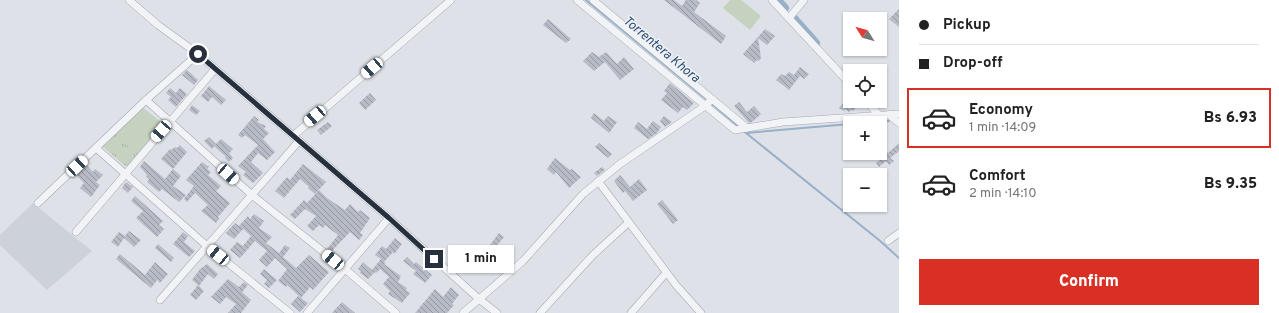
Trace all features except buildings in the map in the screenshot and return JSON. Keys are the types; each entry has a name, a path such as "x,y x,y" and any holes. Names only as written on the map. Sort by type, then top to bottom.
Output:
{"street":[{"path":"129,0 158,25 198,54 389,218 479,299 497,313"},
{"path":"160,300 252,194 296,138 451,0"},
{"path":"577,0 735,130 784,122 843,118"},
{"path":"593,0 747,128"},
{"path":"772,0 843,76"},
{"path":"789,18 804,0"},
{"path":"38,203 146,100 198,54"},
{"path":"76,232 215,69"},
{"path":"463,313 523,261 583,194 598,181 620,164 705,106 712,99"},
{"path":"146,100 252,194 345,269 396,313"},
{"path":"873,108 880,116 899,114"},
{"path":"889,115 899,123"},
{"path":"96,148 126,172 207,246 290,313"},
{"path":"598,181 666,273 701,313"},
{"path":"307,313 389,218"},
{"path":"540,313 593,255 628,223"},
{"path":"888,241 899,233"},
{"path":"631,313 666,273"}],"shaded area":[{"path":"33,203 92,251 47,290 0,245 0,235"}],"green space":[{"path":"730,0 741,0 761,16 750,30 723,8"},
{"path":"142,107 163,125 129,165 125,166 101,145"},
{"path":"139,110 157,126 134,151 116,136"}],"waterway":[{"name":"Torrentera Khora","path":"586,0 706,99"},
{"path":"778,0 785,8"},
{"path":"793,17 816,43"},
{"name":"Torrentera Khora","path":"712,104 738,126"},
{"name":"Torrentera Khora","path":"745,132 843,125"},
{"path":"746,133 879,240 899,258"}],"route":[{"path":"198,54 389,218 434,259"}]}
